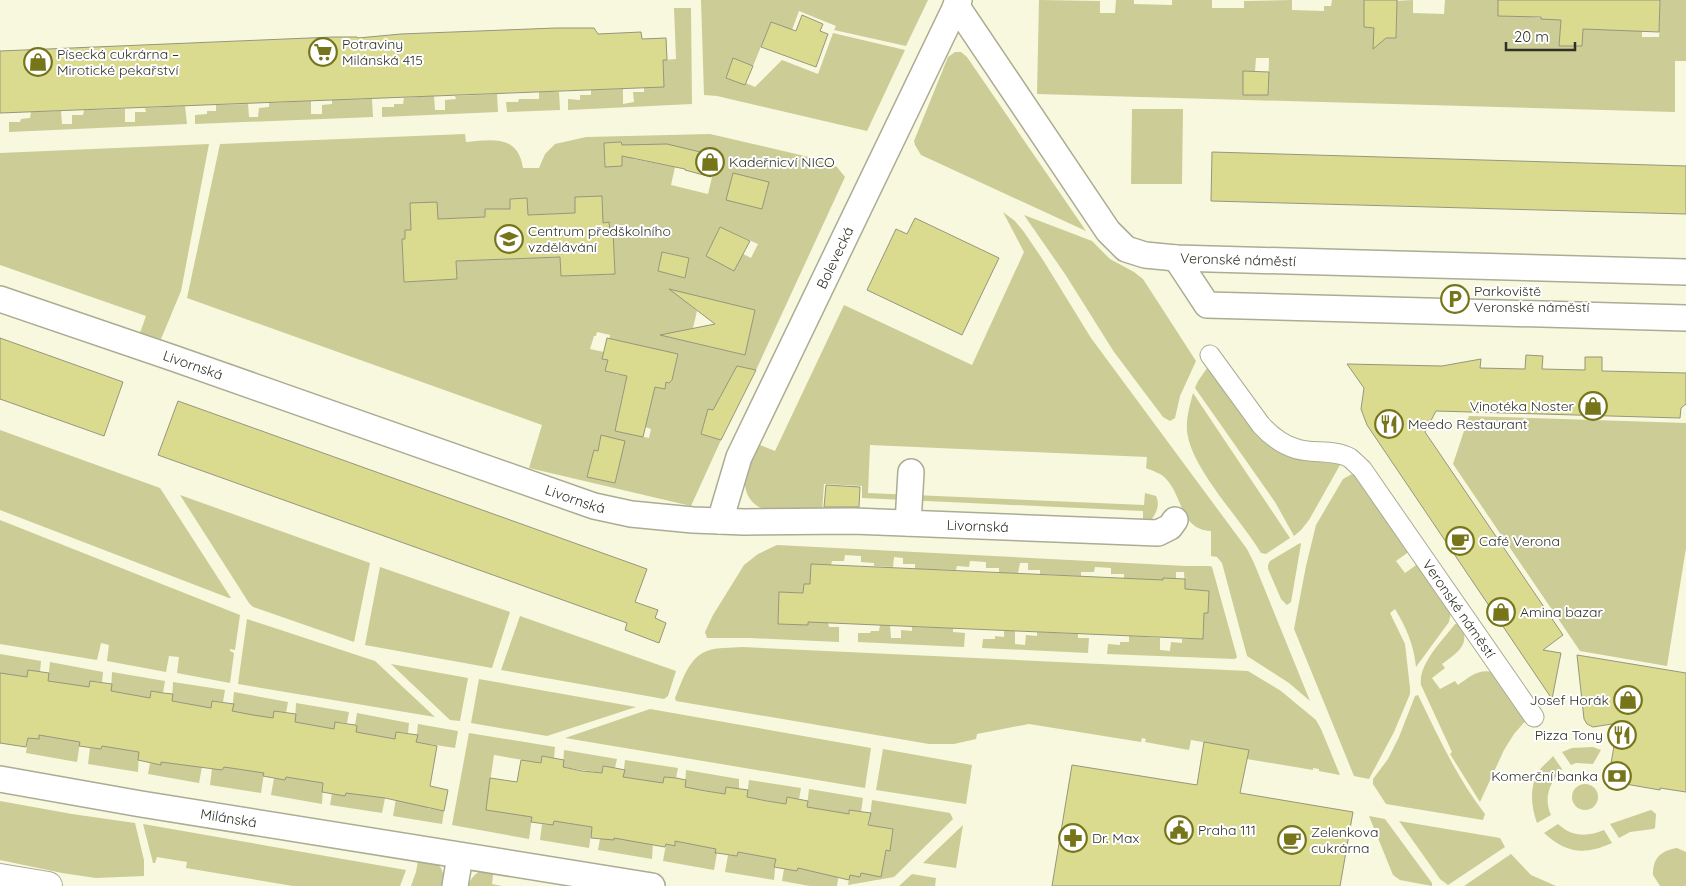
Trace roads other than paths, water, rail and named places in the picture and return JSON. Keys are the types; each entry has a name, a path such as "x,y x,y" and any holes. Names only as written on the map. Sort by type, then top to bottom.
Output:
{"street":[{"path":"958,3 1108,232 1126,249 1145,255 1176,258"},
{"name":"Bolevecká","path":"720,521 739,457 958,3"},
{"name":"Veronské náměstí","path":"1176,258 1686,272"},
{"name":"Veronské náměstí","path":"1176,258 1207,305 1686,318"},
{"name":"Livornská","path":"0,299 174,358 594,506 631,514 744,522 853,521 1158,533 1170,527 1175,520"},
{"name":"Veronské náměstí","path":"1210,355 1261,426 1271,435 1298,450 1339,454 1351,458 1362,469 1534,717"},
{"path":"908,523 910,472"},
{"name":"Milánská","path":"0,779 652,886"},
{"path":"455,886 460,856"},
{"path":"0,878 48,886"}],"place":[{"name":"Potraviny Milánská 415","path":"323,52"},
{"name":"Písecká cukrárna – Mirotické pekařství","path":"38,62"},
{"name":"Kadeřnicví NICO","path":"710,162"},
{"name":"Centrum předškolního vzdělávání","path":"509,239"},
{"name":"Parkoviště Veronské náměstí","path":"1455,299"},
{"name":"Vinotéka Noster","path":"1593,406"},
{"name":"Meedo Restaurant","path":"1389,424"},
{"name":"Café Verona","path":"1460,541"},
{"name":"Amina bazar","path":"1501,612"},
{"name":"Josef Horák","path":"1628,700"},
{"name":"Pizza Tony","path":"1622,735"},
{"name":"Komerční banka","path":"1617,776"},
{"name":"Praha 111","path":"1179,830"},
{"name":"Dr. Max","path":"1073,838"},
{"name":"Zelenkova cukrárna","path":"1292,840"}]}
